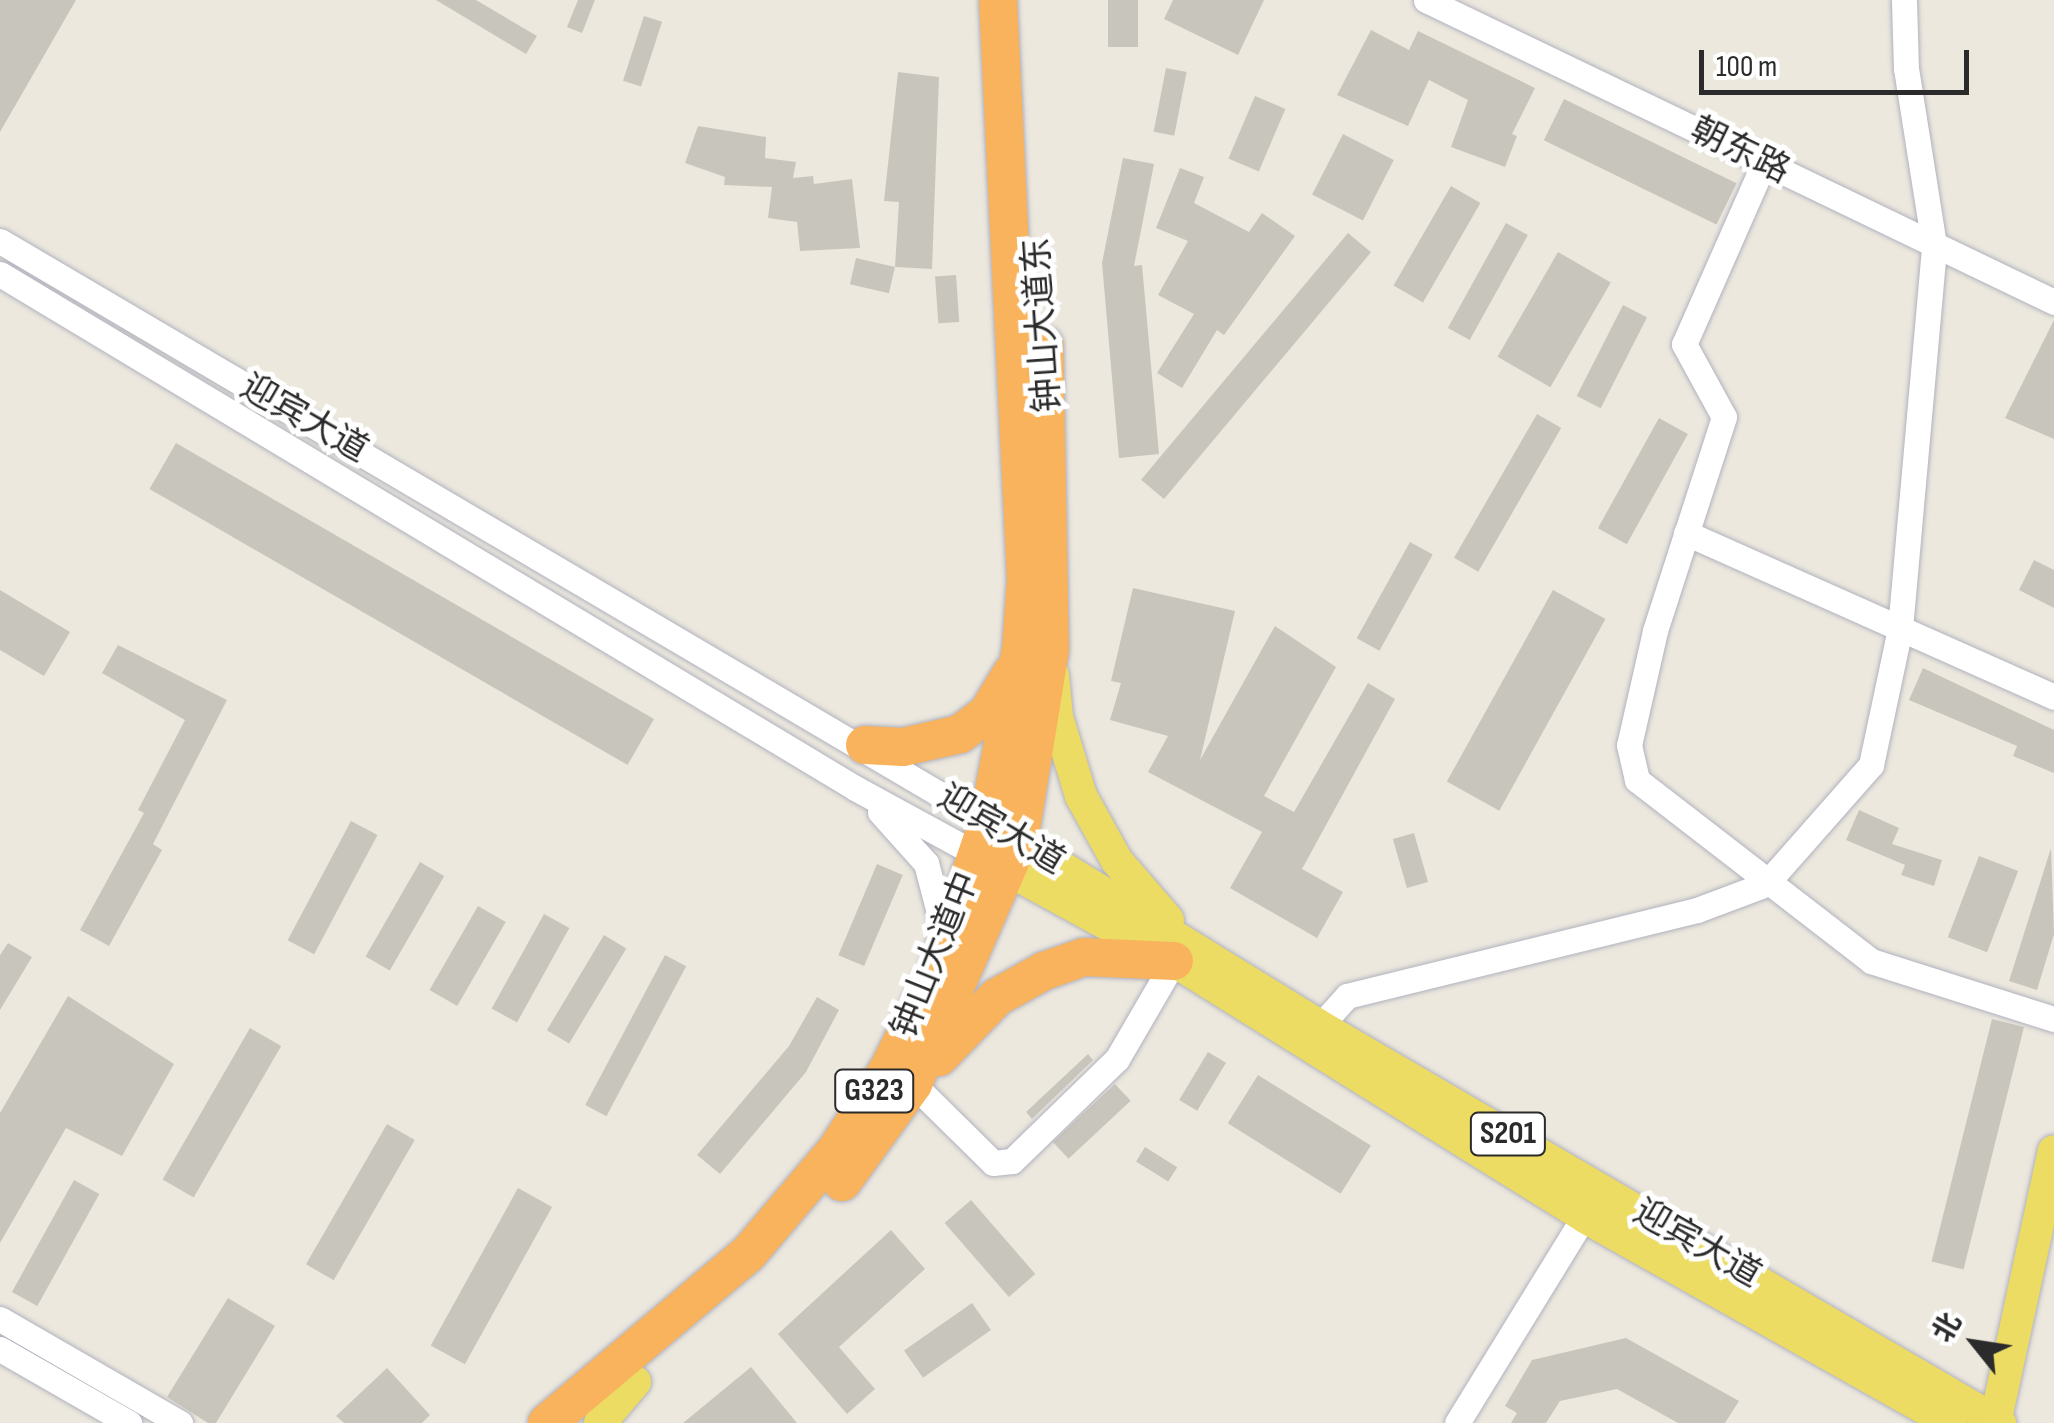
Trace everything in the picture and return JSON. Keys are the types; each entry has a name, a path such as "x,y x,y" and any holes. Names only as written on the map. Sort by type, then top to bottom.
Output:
{"highway":[{"name":"钟山大道东","path":"998,0 1036,649"},
{"name":"钟山大道东","path":"1022,0 1050,440 1036,649"},
{"path":"865,745 903,746 960,734 995,702 1036,649"},
{"name":"钟山大道中","path":"547,1423 624,1375 766,1273 914,1084 998,847 1036,649"},
{"name":"钟山大道中","path":"587,1423 624,1375 748,1254 838,1148 889,1068 998,847"},
{"path":"914,1084 996,996 1044,971 1084,957 1181,952"}],"main road":[{"path":"1036,649 1081,796 1117,861 1181,952"},
{"name":"迎宾大道","path":"998,847 1181,952 1586,1217 1951,1423"},
{"name":"迎宾大道","path":"1311,1036 1600,1187 1995,1422"},
{"path":"1995,1422 2054,1151"},
{"path":"568,1423 624,1375"},
{"path":"600,1423 624,1375"}],"street":[{"name":"朝东路","path":"1426,0 2054,302"},
{"path":"1311,1036 1347,996 1697,910 1766,884 1871,764 1900,628 1934,244 1906,68 1904,0"},
{"path":"1764,163 1684,344 1724,417 1686,533 1629,745 1637,780 1766,884 1871,961 2054,1019"},
{"name":"迎宾大道","path":"0,241 865,745 998,847"},
{"name":"迎宾大道","path":"0,274 855,788 998,847"},
{"path":"1686,533 2054,698"},
{"path":"855,788 926,862 941,920 938,968"},
{"path":"914,1084 993,1163 1012,1161 1116,1058 1181,952"},
{"path":"1457,1423 1586,1217 1600,1187"},
{"path":"0,1319 180,1423"},
{"path":"0,1349 129,1423"}],"building":[{"path":"0,0 76,0 0,132"},
{"path":"436,0 476,0 537,36 526,54"},
{"path":"578,0 595,0 582,33 567,27"},
{"path":"1108,0 1138,0 1138,47 1108,47"},
{"path":"1173,0 1264,0 1238,55 1164,19"},
{"path":"644,16 662,22 641,87 623,81"},
{"path":"1371,30 1409,50 1418,31 1535,88 1512,134 1517,136 1505,167 1451,147 1468,100 1429,80 1408,126 1337,95"},
{"path":"1166,68 1187,72 1174,136 1154,132"},
{"path":"898,72 939,77 932,269 895,267 899,202 884,201"},
{"path":"1255,96 1285,109 1259,171 1228,159"},
{"path":"1564,99 1737,183 1716,225 1544,140"},
{"path":"698,126 766,137 765,158 796,162 793,178 813,176 814,184 852,179 860,248 800,251 797,222 768,218 772,187 724,185 725,177 685,163"},
{"path":"1343,134 1394,160 1363,220 1312,195"},
{"path":"1123,158 1154,164 1134,266 1142,265 1159,454 1119,458 1102,263"},
{"path":"1180,168 1204,177 1194,203 1249,232 1262,213 1295,236 1224,335 1217,330 1182,388 1157,373 1194,314 1158,295 1188,241 1156,228"},
{"path":"1451,186 1480,203 1423,303 1394,286"},
{"path":"1506,223 1528,235 1470,340 1448,328"},
{"path":"1348,233 1371,252 1164,499 1141,480"},
{"path":"1558,252 1611,282 1550,387 1498,357"},
{"path":"856,258 895,267 889,293 850,284"},
{"path":"956,275 959,322 938,323 935,276"},
{"path":"1623,305 1647,317 1601,408 1577,396"},
{"path":"2054,320 2054,439 2005,418"},
{"path":"1537,414 1561,428 1478,572 1454,558"},
{"path":"1659,418 1688,434 1627,544 1598,528"},
{"path":"176,443 654,719 628,765 150,489"},
{"path":"1410,542 1433,555 1379,651 1357,638"},
{"path":"2034,560 2054,570 2054,608 2019,590"},
{"path":"1133,588 1235,611 1200,760 1275,626 1336,667 1264,796 1294,812 1368,683 1395,699 1302,869 1343,892 1317,938 1230,888 1262,832 1148,772 1168,736 1110,720 1121,683 1111,681"},
{"path":"0,590 70,632 44,676 0,650"},
{"path":"1553,590 1605,619 1499,811 1447,782"},
{"path":"118,645 227,700 153,844 162,850 109,946 80,930 144,813 138,810 185,720 102,673"},
{"path":"1923,668 2054,730 2054,773 2013,756 2017,746 1909,700"},
{"path":"1859,810 1899,828 1892,844 1942,860 1934,886 1901,875 1905,865 1846,840"},
{"path":"351,821 377,835 314,954 288,940"},
{"path":"1414,833 1428,882 1407,888 1393,839"},
{"path":"2051,848 2054,934 2037,990 2009,981"},
{"path":"1979,856 2018,871 1987,952 1948,937"},
{"path":"420,862 444,876 390,970 366,956"},
{"path":"877,864 903,875 864,966 838,955"},
{"path":"478,906 506,922 457,1006 430,990"},
{"path":"544,914 569,928 517,1023 492,1008"},
{"path":"604,935 626,948 569,1044 547,1030"},
{"path":"8,943 32,957 0,1010 0,955"},
{"path":"665,955 686,966 606,1116 585,1105"},
{"path":"68,996 174,1064 122,1156 66,1128 0,1243 0,1113"},
{"path":"817,997 839,1010 806,1072 720,1174 697,1155 789,1046"},
{"path":"1992,1019 2024,1027 1964,1270 1932,1262"},
{"path":"250,1028 281,1046 194,1198 162,1180"},
{"path":"1208,1052 1226,1063 1197,1111 1179,1100"},
{"path":"1088,1054 1093,1060 1032,1119 1026,1112"},
{"path":"1258,1075 1371,1145 1341,1194 1228,1123"},
{"path":"1115,1084 1131,1101 1069,1159 1053,1142"},
{"path":"387,1124 415,1140 334,1280 306,1264"},
{"path":"1145,1147 1177,1167 1168,1182 1136,1161"},
{"path":"74,1180 99,1194 37,1306 12,1292"},
{"path":"518,1188 552,1207 465,1364 431,1345"},
{"path":"971,1200 1035,1274 1009,1297 945,1223"},
{"path":"891,1230 925,1269 839,1347 875,1389 847,1414 778,1334"},
{"path":"228,1298 275,1326 216,1423 208,1423 167,1397"},
{"path":"972,1303 991,1330 923,1378 904,1351"},
{"path":"1626,1338 1739,1401 1725,1423 1678,1423 1617,1389 1560,1401 1546,1423 1511,1423 1517,1413 1505,1406 1532,1360"},
{"path":"751,1367 797,1423 683,1423"},
{"path":"387,1368 430,1415 422,1423 344,1423 336,1416"}]}
